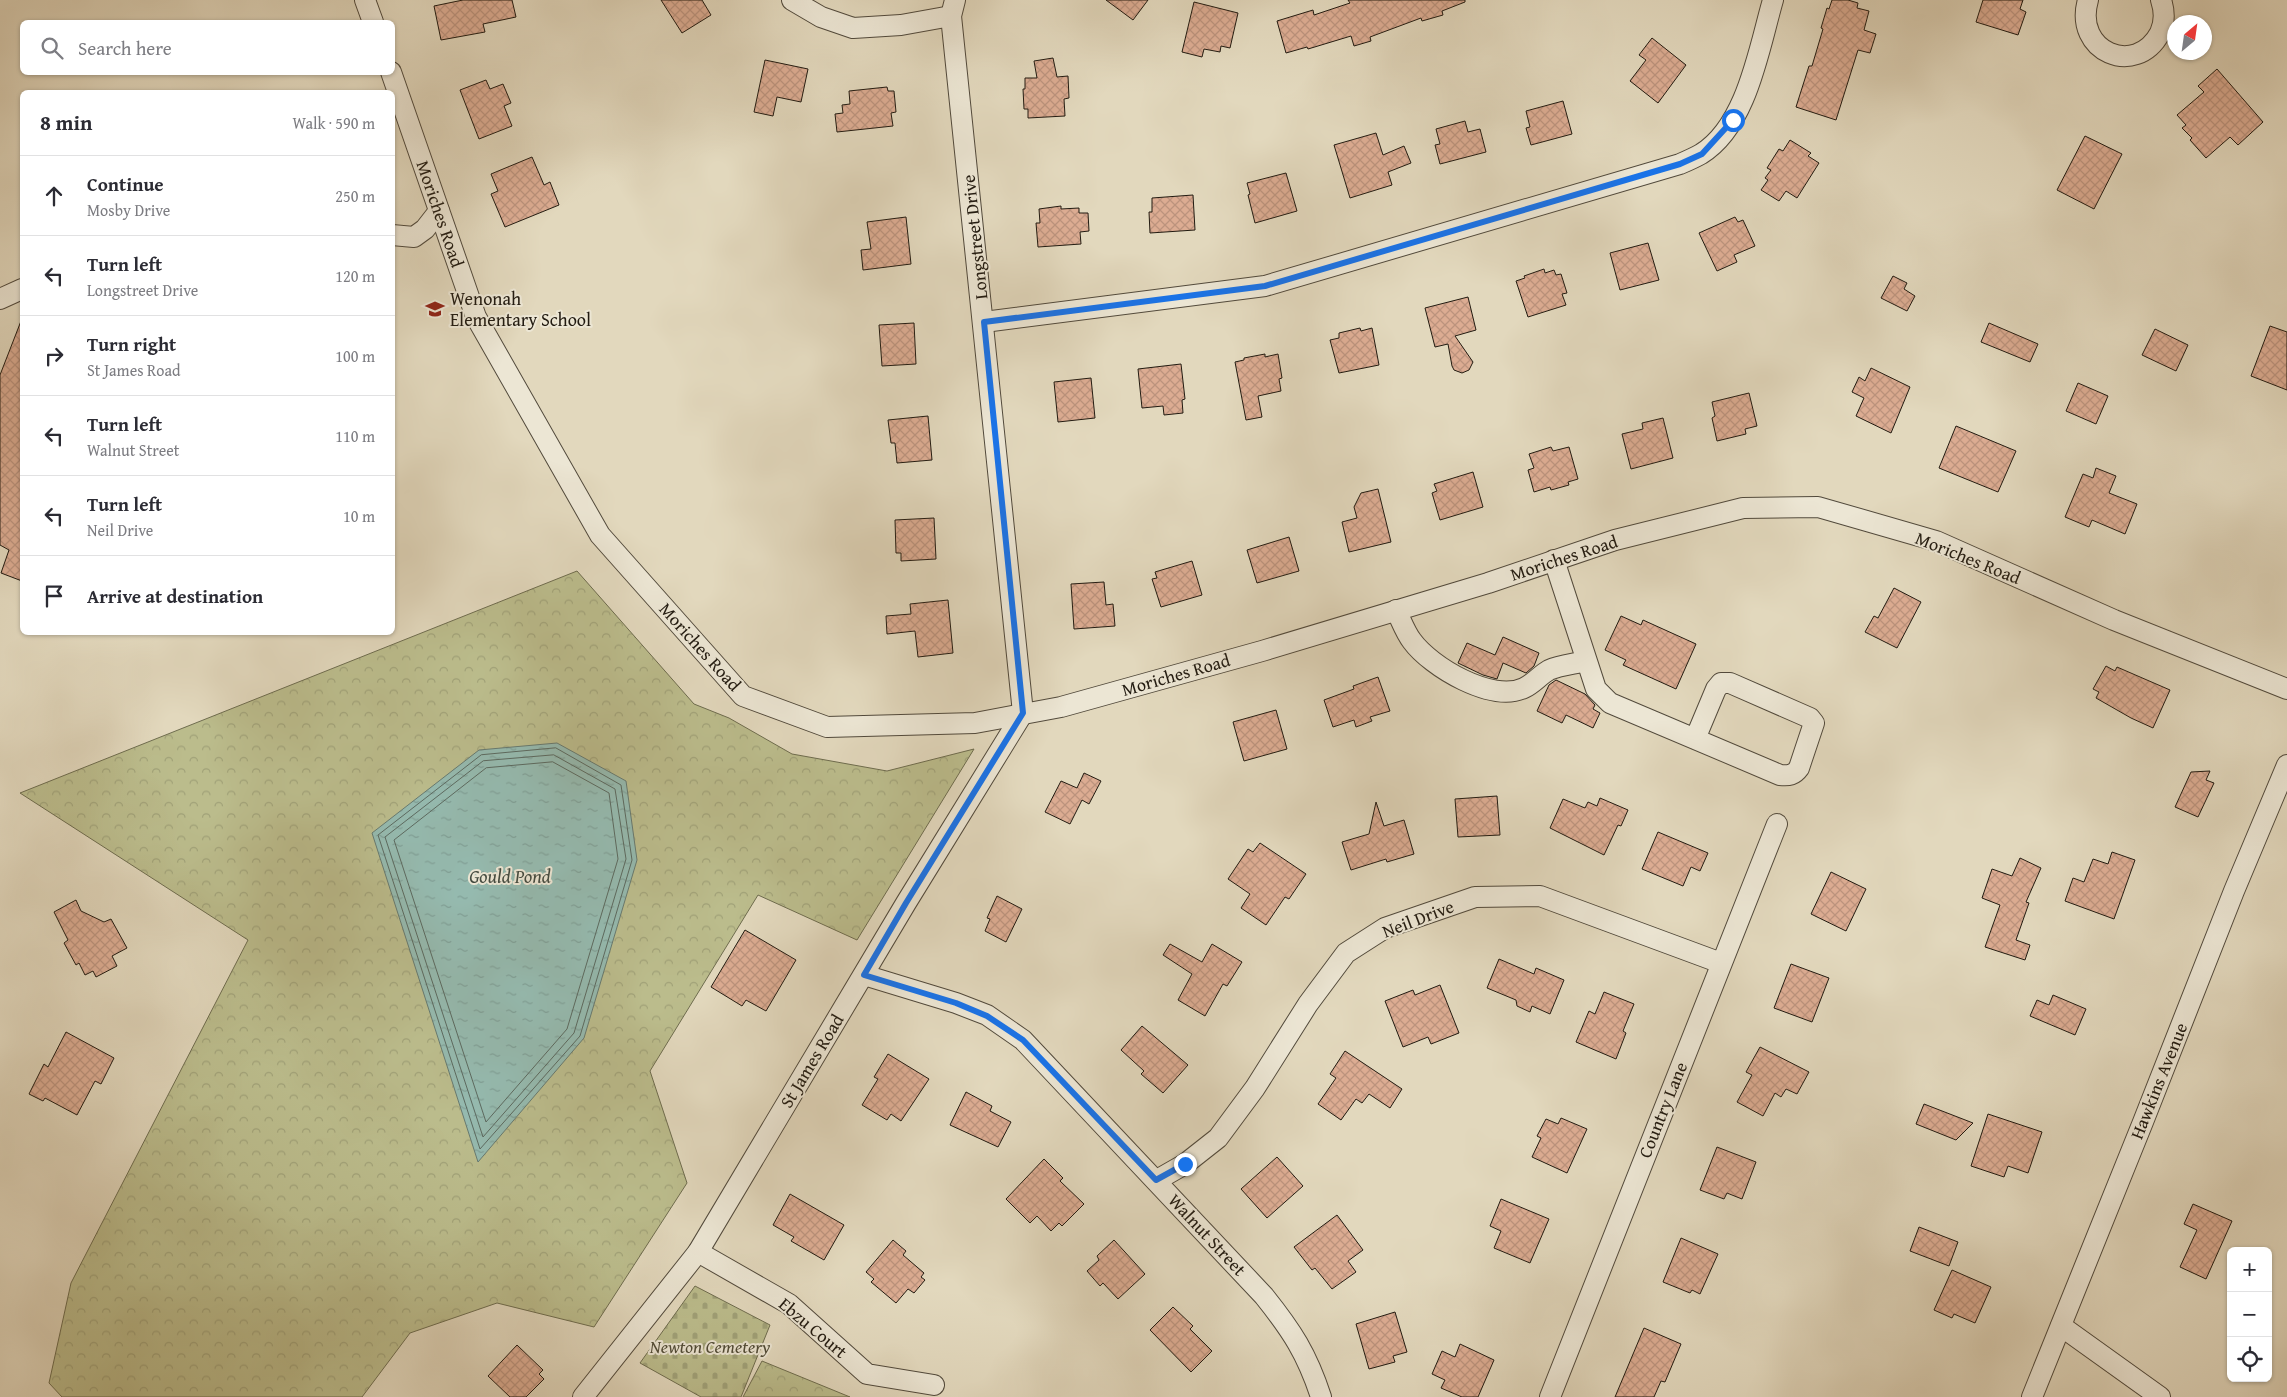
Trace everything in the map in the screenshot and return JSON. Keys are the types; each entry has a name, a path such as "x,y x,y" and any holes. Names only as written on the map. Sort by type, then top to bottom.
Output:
{"street":[{"path":"365,0 372,20"},
{"path":"792,0 821,17 852,28 901,25 953,8"},
{"path":"984,322 1265,286 1680,164 1702,154 1733,120 1748,87 1773,0"},
{"path":"2088,0 2084,20 2088,34 2103,50 2117,56 2132,56 2145,51 2155,43 2164,25 2164,9 2161,0"},
{"name":"Longstreet Drive","path":"953,8 1023,713"},
{"name":"Moriches Road","path":"392,75 476,317 600,535 743,696 827,727 975,723 1061,707 1262,651 1615,540 1743,508 1818,507 1936,541 2114,620 2287,689"},
{"path":"395,235 414,237 425,229 439,211"},
{"path":"0,299 20,290"},
{"path":"1554,560 1596,689 1610,704 1780,775 1788,776 1795,773 1798,768 1814,723 1810,718 1730,683 1721,683 1716,689 1695,739"},
{"path":"1396,610 1412,641 1435,663 1468,682 1489,690 1508,692 1523,688 1548,671 1586,661"},
{"name":"St James Road","path":"583,1397 698,1252 906,903 1023,713"},
{"name":"Hawkins Avenue","path":"2032,1397 2234,891 2287,765"},
{"name":"Country Lane","path":"1550,1397 1777,824"},
{"name":"Neil Drive","path":"1156,1180 1185,1164 1218,1138 1255,1088 1308,1004 1346,953 1385,928 1476,898 1540,896 1721,963"},
{"name":"Walnut Street","path":"864,975 964,1006 987,1016 1023,1040 1264,1296 1290,1329 1310,1365 1321,1397"},
{"name":"Ebzu Court","path":"698,1252 789,1304 867,1374 934,1385"},
{"path":"2061,1326 2160,1397"}],"green space":[{"path":"577,571 694,704 729,718 792,754 887,771 974,749 857,940 758,895 650,1071 687,1183 594,1327 497,1303 410,1333 362,1397 62,1397 49,1383 71,1283 248,940 20,793"},
{"name":"Newton Cemetery","path":"695,1286 770,1325 741,1397 701,1397 640,1363"},
{"path":"762,1361 850,1397 743,1397"}],"water":[{"name":"Gould Pond","path":"557,743 626,781 637,860 584,1038 478,1162 372,833 479,750"}],"building":[{"path":"463,0 512,0 516,17 483,24 485,32 441,40 434,6"},
{"path":"661,0 702,0 711,15 682,33"},
{"path":"1106,0 1148,0 1133,20"},
{"path":"1348,0 1465,0 1465,2 1442,11 1443,15 1422,21 1421,18 1370,37 1371,41 1354,46 1351,36 1308,49 1307,47 1286,53 1277,21 1313,10 1314,15 1350,3"},
{"path":"1832,0 1848,0 1858,3 1857,8 1869,11 1864,30 1876,34 1870,53 1858,50 1836,120 1796,107 1809,66 1812,66 1827,8 1829,9"},
{"path":"1983,0 2023,0 2020,9 2026,12 2018,35 1976,22"},
{"path":"1194,2 1238,13 1230,48 1221,46 1220,52 1204,49 1202,57 1182,52"},
{"path":"1652,38 1686,65 1658,103 1630,81 1646,60 1639,55"},
{"path":"1053,58 1057,77 1068,76 1069,98 1064,99 1065,116 1028,118 1028,109 1024,109 1023,89 1025,89 1025,78 1037,78 1034,61"},
{"path":"765,60 808,69 801,102 777,97 773,116 754,112"},
{"path":"2217,69 2263,122 2238,145 2230,137 2206,158 2190,140 2192,138 2182,128 2186,125 2177,115 2204,92 2198,86"},
{"path":"486,80 490,89 503,84 511,103 504,106 512,126 479,139 460,90"},
{"path":"887,87 888,91 894,91 896,112 891,113 893,126 837,132 835,114 843,113 842,105 850,104 849,91"},
{"path":"1563,101 1572,134 1531,145 1526,128 1530,127 1526,111"},
{"path":"1465,121 1468,132 1480,129 1486,152 1440,164 1435,145 1440,144 1436,129"},
{"path":"1376,133 1383,155 1404,146 1411,163 1388,172 1392,185 1350,198 1334,145"},
{"path":"2085,136 2122,154 2094,209 2057,190"},
{"path":"1790,140 1811,153 1808,156 1819,163 1797,198 1786,191 1779,201 1761,190 1768,180 1765,178 1771,170 1767,168 1779,149 1783,151"},
{"path":"532,157 544,185 550,182 559,205 505,227 491,194 498,191 491,174"},
{"path":"1286,173 1297,211 1255,223 1247,183"},
{"path":"1193,195 1195,230 1150,233 1149,212 1152,212 1152,198"},
{"path":"1061,206 1061,209 1079,208 1079,213 1088,213 1089,231 1080,232 1081,244 1038,247 1036,223 1040,223 1039,209"},
{"path":"906,217 911,264 863,270 861,250 871,249 867,222"},
{"path":"1735,217 1738,222 1743,220 1755,246 1734,255 1737,262 1717,271 1699,233"},
{"path":"1648,243 1659,280 1620,290 1610,253"},
{"path":"1544,269 1545,273 1554,270 1556,275 1561,274 1567,293 1562,294 1566,305 1528,317 1516,281"},
{"path":"1893,276 1907,283 1904,289 1915,296 1907,311 1881,298"},
{"path":"1468,297 1476,330 1455,336 1473,362 1469,370 1462,373 1454,370 1452,366 1448,344 1435,347 1425,308"},
{"path":"914,323 916,364 882,366 879,325"},
{"path":"1989,323 2038,344 2030,362 1981,342"},
{"path":"20,324 20,580 1,573 9,550 0,545 0,375"},
{"path":"2270,326 2287,332 2287,390 2251,376"},
{"path":"1360,328 1361,331 1372,328 1379,365 1339,373 1330,340 1339,338 1339,333"},
{"path":"2155,329 2188,345 2176,371 2142,355"},
{"path":"1265,354 1265,357 1278,354 1282,378 1279,379 1281,391 1258,396 1262,417 1246,420 1235,362 1244,360 1244,358"},
{"path":"1181,364 1185,399 1182,400 1183,413 1164,415 1163,406 1142,408 1138,369"},
{"path":"1871,368 1910,387 1891,433 1856,416 1864,398 1852,392 1859,377 1865,381"},
{"path":"1091,378 1095,418 1058,422 1054,382"},
{"path":"2078,383 2108,396 2096,424 2066,411"},
{"path":"1749,393 1757,426 1745,429 1746,434 1717,441 1712,418 1715,416 1712,402"},
{"path":"928,416 932,460 897,463 895,443 891,443 888,420"},
{"path":"1663,418 1673,458 1631,469 1622,434 1643,429 1642,423"},
{"path":"1956,426 2016,451 1998,492 1939,468"},
{"path":"1551,447 1553,451 1569,447 1578,479 1568,482 1569,485 1551,490 1550,487 1534,492 1528,470 1534,468 1529,454"},
{"path":"2096,468 2116,476 2109,493 2137,504 2125,534 2092,520 2089,527 2065,517 2083,474 2093,478"},
{"path":"1473,472 1483,507 1440,520 1432,493 1437,491 1434,484"},
{"path":"1378,489 1391,542 1349,552 1342,522 1357,518 1354,507 1361,493"},
{"path":"934,518 936,559 901,561 901,553 896,553 895,520"},
{"path":"1289,537 1299,571 1257,583 1247,550"},
{"path":"1192,561 1202,595 1161,607 1152,579 1157,578 1155,572"},
{"path":"1104,582 1106,605 1113,604 1115,626 1074,629 1071,584"},
{"path":"1894,588 1921,602 1897,648 1865,632 1874,616 1878,618"},
{"path":"948,600 953,653 918,657 915,631 887,634 886,616 911,614 910,604"},
{"path":"1621,616 1641,625 1643,620 1696,644 1676,689 1623,665 1626,660 1605,650"},
{"path":"1503,637 1539,653 1534,666 1526,673 1503,663 1497,679 1483,675 1458,663 1467,643 1495,655"},
{"path":"2106,666 2115,671 2117,667 2170,690 2153,728 2096,698 2099,692 2093,689"},
{"path":"1378,677 1390,711 1370,717 1372,721 1356,727 1354,720 1333,727 1324,700 1354,689 1353,686"},
{"path":"1556,680 1585,694 1595,705 1593,709 1600,713 1593,728 1566,715 1562,723 1537,711 1549,685"},
{"path":"1276,710 1287,749 1244,761 1233,722"},
{"path":"2210,771 2206,780 2214,783 2198,817 2175,807 2191,772"},
{"path":"1084,773 1101,781 1089,804 1082,800 1070,824 1045,812 1061,781 1077,788"},
{"path":"1497,796 1500,835 1458,837 1455,799"},
{"path":"1600,798 1628,810 1621,826 1618,825 1604,855 1550,828 1563,799 1585,808 1588,802 1597,806"},
{"path":"1376,802 1384,826 1404,820 1414,854 1387,862 1386,859 1351,870 1342,842 1369,834"},
{"path":"1658,832 1708,853 1700,871 1691,867 1683,886 1642,869"},
{"path":"1260,843 1306,874 1289,899 1285,897 1266,925 1241,908 1250,894 1228,879 1248,849 1253,852"},
{"path":"2112,852 2135,860 2114,919 2065,901 2073,878 2084,882 2093,859 2108,864"},
{"path":"2020,858 2041,868 2026,902 2029,903 2016,940 2030,945 2025,960 1985,947 2000,905 1982,898 1992,869 2012,876"},
{"path":"1831,872 1866,889 1846,931 1811,914"},
{"path":"997,896 1022,909 1006,942 985,931 990,919 987,918"},
{"path":"76,900 81,911 104,922 111,919 127,948 112,956 117,966 96,977 93,971 85,975 79,963 76,965 64,943 68,940 54,912"},
{"path":"745,930 796,960 766,1011 746,1000 742,1006 711,987"},
{"path":"1170,944 1202,962 1212,944 1242,962 1227,986 1223,984 1205,1016 1178,1000 1192,974 1163,955"},
{"path":"1499,959 1534,974 1536,968 1564,980 1550,1014 1532,1006 1530,1012 1517,1006 1516,1000 1487,988"},
{"path":"1791,964 1829,978 1812,1022 1774,1008"},
{"path":"1440,985 1459,1033 1431,1044 1428,1037 1403,1047 1385,1001 1413,990 1415,995"},
{"path":"1604,992 1634,1004 1623,1031 1626,1033 1616,1059 1576,1042 1589,1011 1595,1014"},
{"path":"2053,995 2086,1009 2075,1035 2030,1016 2037,1000 2049,1005"},
{"path":"1142,1026 1188,1065 1163,1093 1141,1074 1144,1071 1121,1050"},
{"path":"66,1032 114,1058 101,1084 95,1081 77,1115 45,1098 43,1101 29,1094 44,1064 48,1067"},
{"path":"1760,1047 1809,1072 1797,1094 1786,1089 1781,1097 1775,1093 1763,1116 1737,1102 1752,1075 1746,1072"},
{"path":"1345,1051 1402,1089 1390,1108 1369,1094 1362,1103 1356,1099 1341,1120 1318,1104 1336,1078 1330,1074"},
{"path":"888,1054 929,1079 901,1121 891,1114 887,1120 862,1105 878,1079 874,1077"},
{"path":"966,1092 992,1106 990,1111 1011,1122 998,1147 950,1125"},
{"path":"1924,1104 1973,1123 1956,1140 1916,1124"},
{"path":"1988,1114 2042,1132 2028,1173 2008,1166 2004,1177 1971,1166"},
{"path":"1561,1118 1587,1129 1567,1173 1532,1157 1541,1138 1537,1136 1546,1119 1558,1124"},
{"path":"1717,1147 1756,1162 1742,1199 1727,1193 1724,1199 1700,1190"},
{"path":"1277,1157 1303,1186 1267,1218 1241,1189"},
{"path":"1044,1159 1063,1178 1060,1181 1084,1204 1062,1226 1059,1223 1051,1231 1037,1216 1030,1223 1006,1199"},
{"path":"790,1194 844,1225 824,1260 791,1241 794,1237 773,1225"},
{"path":"1501,1199 1549,1219 1530,1263 1494,1248 1501,1231 1490,1226"},
{"path":"2193,1204 2232,1221 2206,1279 2180,1267 2197,1230 2184,1224"},
{"path":"1337,1215 1363,1250 1348,1261 1356,1272 1332,1289 1315,1268 1312,1270 1294,1247"},
{"path":"1919,1227 1958,1242 1949,1266 1910,1251"},
{"path":"1681,1238 1718,1254 1700,1294 1692,1290 1690,1293 1663,1282"},
{"path":"893,1240 906,1251 903,1255 924,1273 921,1277 925,1280 914,1293 908,1289 896,1303 871,1282 874,1279 866,1272"},
{"path":"1114,1240 1145,1274 1118,1299 1103,1283 1100,1286 1087,1271 1099,1260 1097,1256"},
{"path":"1952,1270 1991,1287 1975,1323 1954,1314 1952,1318 1934,1310"},
{"path":"1173,1307 1193,1326 1190,1329 1212,1351 1191,1372 1150,1330"},
{"path":"1395,1312 1407,1352 1393,1356 1395,1362 1369,1369 1356,1324"},
{"path":"1644,1328 1681,1344 1665,1382 1661,1381 1654,1397 1615,1397"},
{"path":"1460,1344 1494,1360 1478,1397 1462,1397 1441,1388 1445,1380 1432,1374 1442,1351 1455,1357"},
{"path":"517,1345 543,1370 539,1374 544,1379 526,1397 510,1397 488,1376"}],"place":[{"name":"Wenonah Elementary School","path":"435,309"}],"route":[{"path":"1185,1164 1156,1180 1023,1040 987,1016 956,1003 864,975 1023,713 984,322 1265,286 1680,164 1702,154 1718,139 1733,120"}]}
